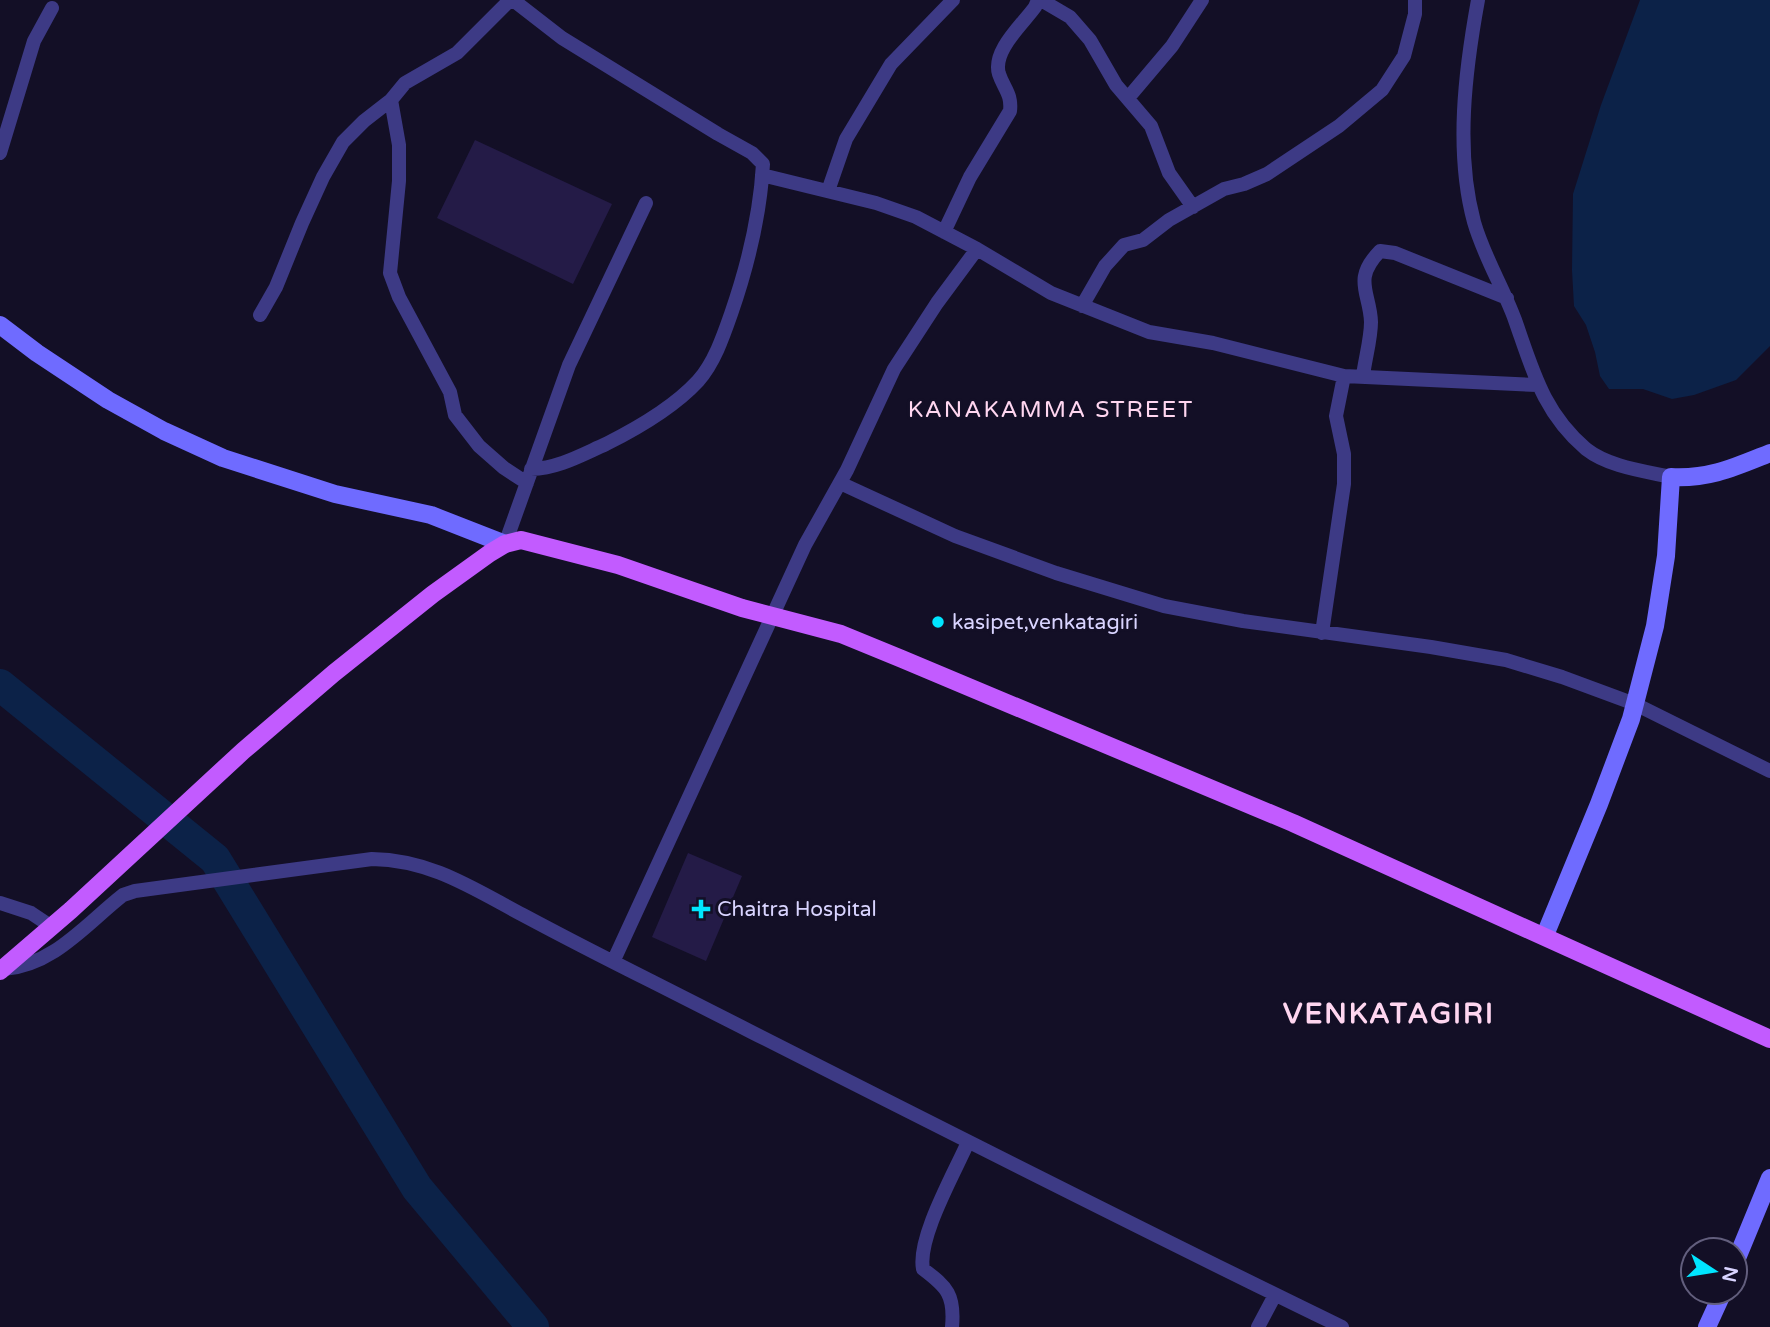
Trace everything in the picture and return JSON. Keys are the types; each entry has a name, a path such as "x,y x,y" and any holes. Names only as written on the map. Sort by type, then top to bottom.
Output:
{"main road":[{"path":"0,325 108,400 164,431 223,458 335,494 431,515 505,544"},
{"path":"1545,935 1600,804 1635,704 1655,626 1667,556 1671,477 1695,478 1732,468 1770,453"},
{"path":"2,970 243,751 389,628 505,544 521,540 618,565 742,608 841,634 1293,823 1770,1039"},
{"path":"1746,1236 1770,1178"},
{"path":"1707,1327 1717,1306"}],"street":[{"path":"260,315 276,287 323,177 343,142 391,100 405,83 457,53 512,0 562,38 752,153 763,164 761,199 746,272 720,344 698,380 663,410 618,438 573,460 529,476 504,468 480,446 455,415 450,392 399,297 390,273 399,181 399,145 391,100"},
{"path":"821,189 846,139 886,73 953,0"},
{"path":"1128,98 1172,46 1202,0"},
{"path":"1082,306 1105,266 1124,245 1143,240 1170,220 1224,189 1267,174 1339,126 1382,90 1404,56 1415,14 1415,0"},
{"path":"1478,0 1472,33 1466,109 1465,167 1474,221 1488,263 1507,298 1537,385 1559,422 1588,450 1616,464 1671,477"},
{"path":"944,232 970,177 1010,111 1012,100 999,72 998,58 1035,2 1070,18 1090,40 1116,85 1151,126 1169,173 1193,207"},
{"path":"0,153 34,41 52,8"},
{"path":"762,175 916,217 977,249 1025,280 1149,332 1213,343 1344,376 1537,385"},
{"path":"505,544 569,365 646,203"},
{"path":"613,962 805,545 840,483 894,369 937,303 977,249"},
{"path":"1363,376 1371,322 1363,286 1372,260 1380,251 1395,253 1507,298"},
{"path":"1322,633 1344,484 1344,454 1336,416 1344,376"},
{"path":"840,483 956,536 1056,573 1164,606 1322,633 1431,646 1506,660 1562,677 1635,704 1770,771"},
{"path":"2,970 21,967 53,954 123,895 135,891 372,859 396,859 422,865 968,1142 1342,1327"},
{"path":"0,903 31,914 52,927"},
{"path":"952,1327 952,1300 944,1284 923,1269 921,1258 929,1230 968,1142"},
{"path":"1258,1327 1275,1295"}],"water":[{"path":"1640,0 1770,0 1770,346 1736,380 1694,395 1672,399 1643,389 1609,389 1600,376 1586,325 1574,306 1573,194 1601,105"}],"building":[{"path":"475,140 612,204 573,284 437,218"},
{"path":"688,853 742,876 706,961 652,937"}],"waterway":[{"path":"0,685 215,859 417,1188 533,1327"}],"place":[{"name":"kasipet,venkatagiri","path":"938,622"},
{"name":"Chaitra Hospital","path":"701,909"}],"district":[{"name":"KANAKAMMA STREET","path":"1051,409"},
{"name":"VENKATAGIRI","path":"1389,1013"}]}
